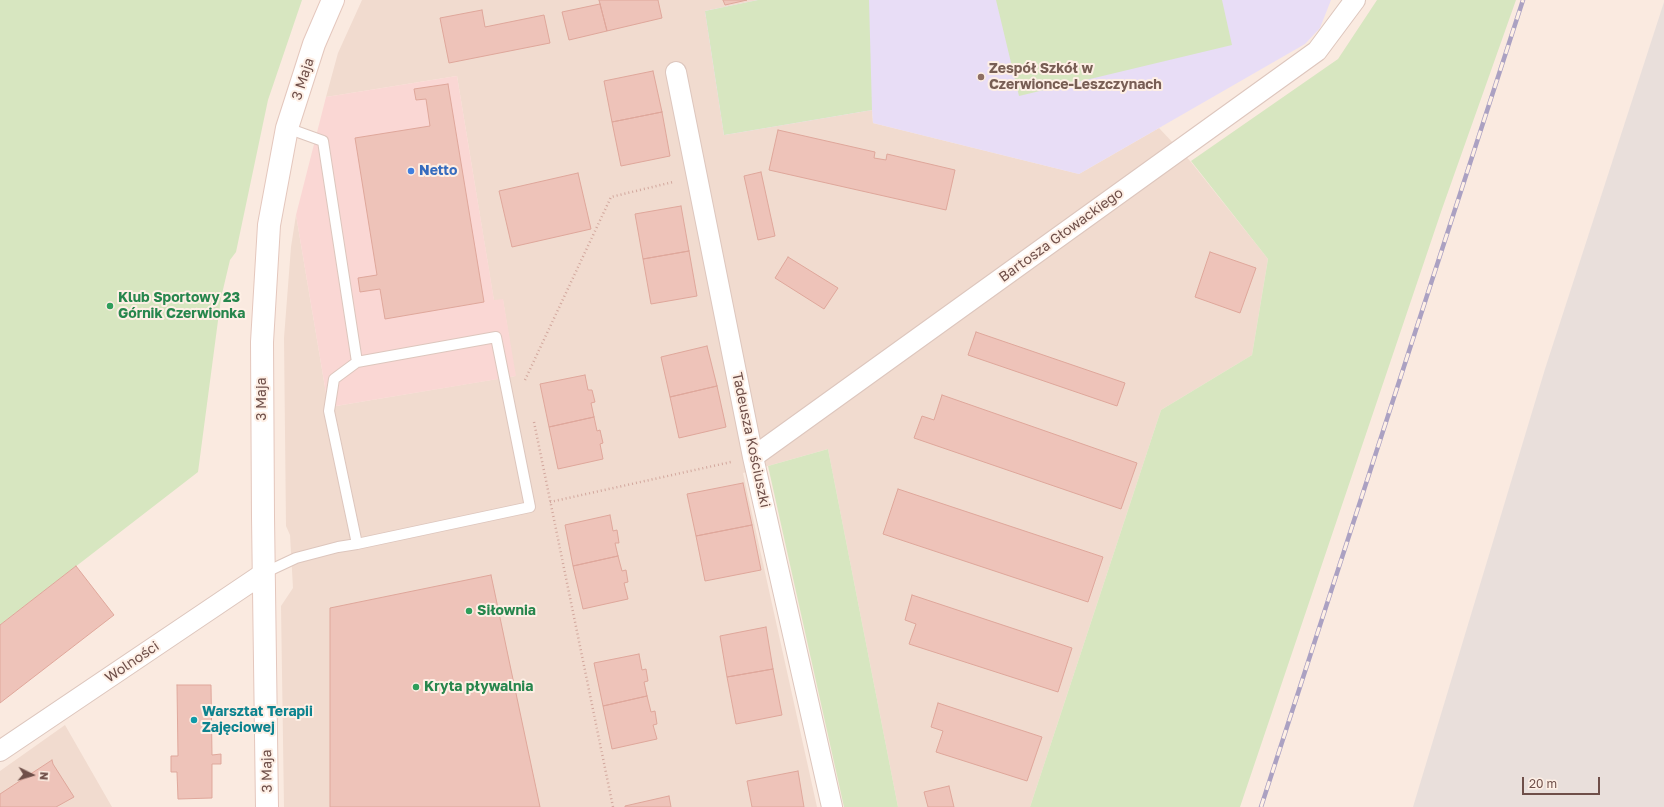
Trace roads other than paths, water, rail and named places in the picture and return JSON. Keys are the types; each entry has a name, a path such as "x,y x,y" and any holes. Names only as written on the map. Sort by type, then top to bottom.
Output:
{"main road":[{"name":"3 Maja","path":"268,807 262,334 269,225 287,128 314,44 333,0"}],"street":[{"name":"Bartosza Głowackiego","path":"753,457 1317,51 1356,0"},
{"name":"Tadeusza Kościuszki","path":"676,72 753,457 832,807"},
{"name":"Wolności","path":"0,751 264,573"}],"lane":[{"path":"287,128 322,141 357,362"},
{"path":"264,573 296,558 338,547 357,544 530,506 496,337 357,362 334,380 329,411 357,544"}],"railway":[{"path":"1261,807 1523,0"}],"place":[{"name":"Zespół Szkół w Czerwionce-Leszczynach","path":"981,77"},
{"name":"Netto","path":"411,171"},
{"name":"Klub Sportowy 23 Górnik Czerwionka","path":"110,306"},
{"name":"Siłownia","path":"469,611"},
{"name":"Kryta pływalnia","path":"416,687"},
{"name":"Warsztat Terapii Zajęciowej","path":"194,720"}]}
